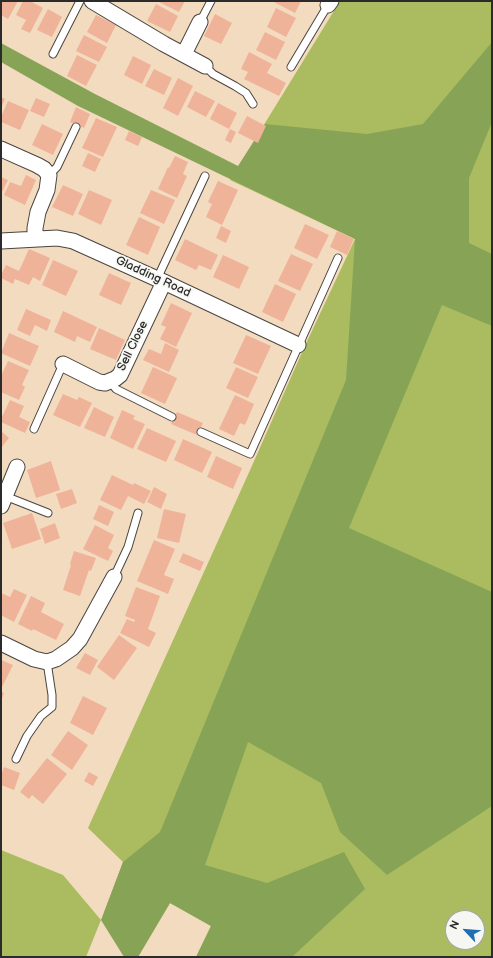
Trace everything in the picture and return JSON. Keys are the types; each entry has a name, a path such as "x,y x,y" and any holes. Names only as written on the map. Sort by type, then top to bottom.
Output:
{"street":[{"path":"92,1 164,44 205,66"},
{"path":"184,54 200,22"},
{"path":"1,148 44,169 48,175 47,190 37,216 35,239"},
{"name":"Gladding Road","path":"1,241 57,238 73,241 298,345"},
{"name":"Sell Close","path":"63,364 99,382 110,382 120,375 160,280"},
{"path":"3,501 17,467"},
{"path":"1,643 34,659 47,662 56,659 64,654 80,639 114,577"}],"lane":[{"path":"53,54 80,1"},
{"path":"200,22 211,1"},
{"path":"291,68 329,3"},
{"path":"205,66 213,74 246,93 253,104"},
{"path":"48,175 57,167 76,127"},
{"path":"160,280 206,176"},
{"path":"202,432 250,454 338,258"},
{"path":"34,429 63,364"},
{"path":"110,382 116,389 172,416"},
{"path":"3,501 48,513"},
{"path":"114,577 128,547 138,513"},
{"path":"16,759 27,736 41,716 52,706 52,695 47,662"}],"green space":[{"path":"340,1 492,1 492,957 196,957 211,926 170,903 138,957 104,913 123,862 88,828 303,350 355,239 230,180"},
{"path":"492,42 492,122 469,178 469,243 492,254 492,326 442,305 349,528 492,592 492,806 387,875 340,832 321,783 248,742 205,865 267,883 344,852 365,889 292,957 196,957 211,926 170,903 138,957 124,957 101,920 123,862 160,832 346,380 355,239 78,106 1,62 1,43 95,94 238,166 265,124 367,134 423,124"},
{"path":"1,850 63,875 101,920 86,957 1,957"}],"building":[{"path":"1,1 18,1 8,19 1,15"},
{"path":"23,1 30,1 43,8 30,33 21,29 26,20 16,15"},
{"path":"157,1 185,1 179,12"},
{"path":"272,1 301,1 295,13"},
{"path":"156,4 178,16 170,32 147,21"},
{"path":"276,8 296,18 286,37 267,27"},
{"path":"48,9 62,17 52,37 37,30"},
{"path":"215,14 232,23 221,44 204,36"},
{"path":"96,15 116,25 107,43 87,32"},
{"path":"265,32 285,42 276,60 256,50"},
{"path":"84,35 107,47 99,62 76,51"},
{"path":"249,52 272,64 267,73 286,83 279,96 244,79 248,72 241,69"},
{"path":"77,55 97,65 86,86 67,76"},
{"path":"133,56 151,65 142,84 124,75"},
{"path":"154,69 172,78 164,95 145,86"},
{"path":"178,78 193,86 178,116 163,108"},
{"path":"195,91 215,101 206,117 187,107"},
{"path":"1,97 5,99 1,108"},
{"path":"36,98 50,104 44,117 30,111"},
{"path":"8,101 29,110 20,130 1,122 1,117"},
{"path":"218,103 237,113 229,129 210,119"},
{"path":"76,107 90,114 84,128 70,122"},
{"path":"247,116 266,126 258,143 238,133"},
{"path":"96,118 117,127 103,157 82,148"},
{"path":"42,124 63,134 53,155 32,145"},
{"path":"230,129 236,132 231,143 225,140"},
{"path":"129,131 142,137 138,146 125,140"},
{"path":"88,153 101,159 95,172 82,166"},
{"path":"175,156 188,162 183,174 187,176 177,198 158,189"},
{"path":"26,175 36,180 25,205 4,195 10,182 21,186"},
{"path":"1,177 8,180 1,194"},
{"path":"218,181 238,190 222,225 206,217 212,204 208,202"},
{"path":"63,185 83,194 73,216 52,207"},
{"path":"89,190 112,200 101,225 78,214"},
{"path":"151,190 175,200 164,224 140,213"},
{"path":"139,217 160,227 148,255 126,245"},
{"path":"305,224 329,235 317,259 294,248"},
{"path":"221,226 231,231 226,243 216,238"},
{"path":"337,231 354,239 347,255 330,247"},
{"path":"185,239 218,255 211,270 199,265 196,270 175,260"},
{"path":"29,249 50,258 40,281 33,277 29,285 15,279 13,284 1,278 6,265 19,271"},
{"path":"291,254 313,264 300,291 278,281"},
{"path":"223,255 249,267 239,289 213,277"},
{"path":"53,260 78,271 66,296 42,285"},
{"path":"109,273 131,283 121,305 99,295"},
{"path":"275,284 296,294 283,322 262,312"},
{"path":"171,303 192,313 176,347 160,339 166,327 161,325"},
{"path":"26,309 51,320 47,331 35,325 30,336 17,330"},
{"path":"63,311 97,327 90,342 77,336 75,342 54,332"},
{"path":"99,328 125,340 116,360 90,349"},
{"path":"9,333 39,346 30,366 1,353"},
{"path":"246,335 271,346 258,374 233,363"},
{"path":"165,343 179,350 169,372 143,360 149,349 161,354"},
{"path":"8,361 29,370 22,385 25,387 19,400 1,392 1,376"},
{"path":"153,367 177,378 165,404 141,393"},
{"path":"236,367 258,377 248,398 226,388"},
{"path":"63,394 77,400 79,397 92,403 80,427 53,415"},
{"path":"235,395 254,404 245,425 240,423 234,436 219,429"},
{"path":"10,400 24,406 19,417 30,422 25,433 1,422"},
{"path":"94,407 114,417 105,437 84,428"},
{"path":"122,410 135,416 133,419 145,424 133,449 110,438"},
{"path":"177,412 203,423 197,435 171,424"},
{"path":"147,428 176,441 166,462 137,449"},
{"path":"1,431 9,438 1,448"},
{"path":"183,439 212,452 202,473 174,460"},
{"path":"216,456 242,468 233,489 207,477"},
{"path":"51,461 60,490 36,498 27,470"},
{"path":"112,475 133,485 134,483 151,491 144,504 128,496 121,510 100,500"},
{"path":"154,487 167,494 161,509 147,502"},
{"path":"72,489 77,503 61,509 56,494"},
{"path":"99,505 114,512 108,526 93,519"},
{"path":"164,509 186,514 179,543 157,538"},
{"path":"32,513 41,539 12,549 3,523"},
{"path":"55,523 60,538 45,544 40,529"},
{"path":"95,525 114,535 108,548 113,551 108,561 83,549"},
{"path":"154,540 175,549 164,575 174,579 168,594 137,581"},
{"path":"74,551 96,558 91,571 89,570 80,596 63,590"},
{"path":"183,553 204,562 200,571 179,562"},
{"path":"136,587 160,596 148,629 156,633 149,647 120,633 127,619 134,622 135,620 125,616"},
{"path":"14,589 27,595 14,622 1,615 1,593 10,597"},
{"path":"31,596 45,603 41,612 64,624 56,640 33,629 32,631 18,624"},
{"path":"119,635 137,648 114,680 97,667"},
{"path":"85,653 98,660 90,675 76,668"},
{"path":"1,660 13,665 1,689"},
{"path":"1,692 4,693 1,701"},
{"path":"83,696 107,708 93,735 70,723"},
{"path":"68,731 88,745 72,770 51,755"},
{"path":"47,758 67,774 43,804 32,795 29,799 20,792"},
{"path":"4,767 20,773 14,790 1,785 1,776"},
{"path":"89,772 98,777 93,786 84,781"}]}
